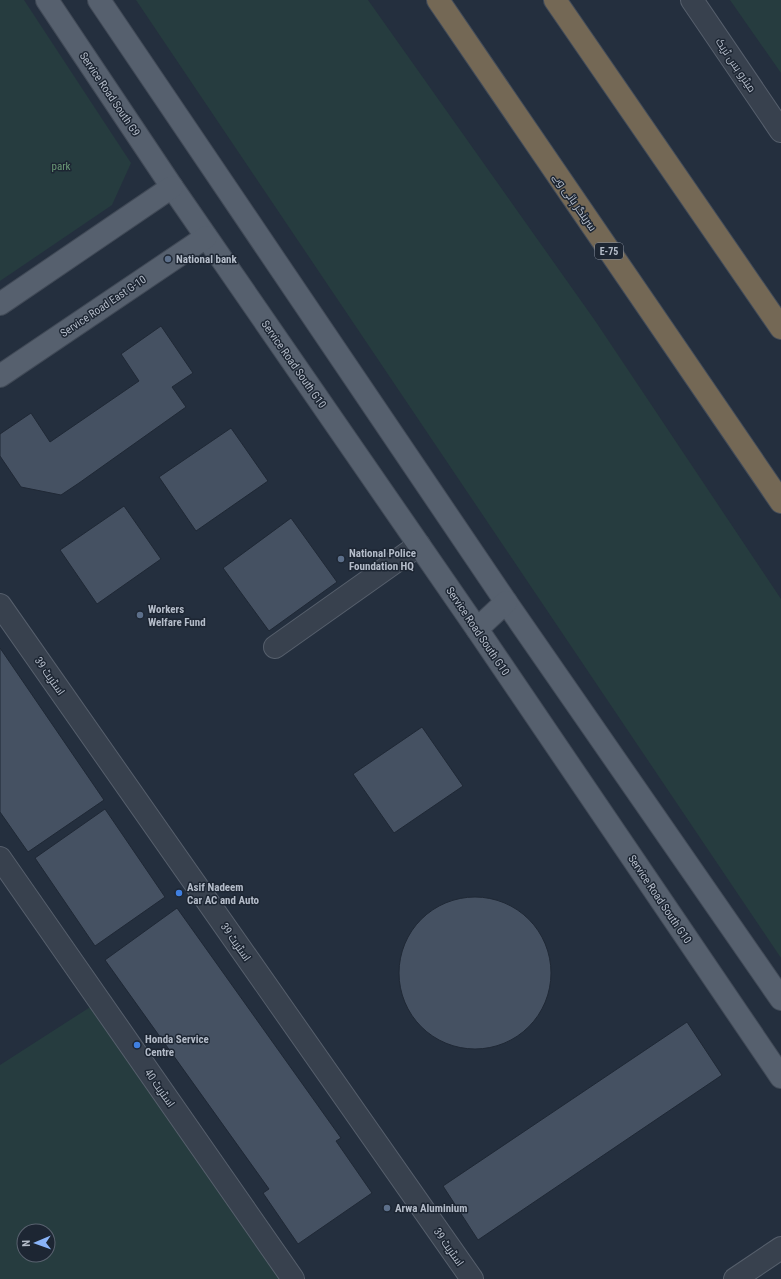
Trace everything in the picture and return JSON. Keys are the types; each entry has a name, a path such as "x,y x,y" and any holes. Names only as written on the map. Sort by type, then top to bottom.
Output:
{"highway":[{"name":"سرینگر ہائی وے","path":"438,0 781,502"},
{"path":"555,0 781,328"}],"main road":[{"name":"Service Road South G9","path":"47,0 172,187"},
{"path":"99,0 506,602 781,999"},
{"name":"Service Road South G10","path":"172,187 477,629 781,1077"},
{"path":"0,304 172,187"},
{"name":"Service Road East G-10","path":"0,376 206,237"},
{"path":"477,629 506,602"}],"street":[{"name":"میٹرو بس ٹریک","path":"692,0 781,131"},
{"path":"275,647 419,545"},
{"name":"اسٹریٹ 39","path":"0,605 472,1279"},
{"name":"اسٹریٹ 40","path":"0,858 293,1279"},
{"path":"735,1279 781,1248"}],"green space":[{"name":"park","path":"0,0 24,0 131,163 112,205 0,281"},
{"path":"136,0 368,0 596,322 781,599 781,958"},
{"path":"730,0 781,0 781,73"},
{"path":"98,1002 283,1279 0,1279 0,1065"}],"building":[{"path":"161,326 193,373 172,387 186,407 61,495 21,487 0,456 0,434 31,413 50,442 139,381 121,354"},
{"path":"231,428 268,481 196,531 159,477"},
{"path":"124,506 161,559 97,604 60,550"},
{"path":"291,518 337,582 269,631 223,568"},
{"path":"0,648 104,800 28,852 0,812"},
{"path":"422,727 463,786 394,833 353,774"},
{"path":"105,809 165,897 95,946 35,858"},
{"path":"475,897 504,903 511,906 529,919 542,937 545,944 551,973 545,1002 542,1009 529,1027 511,1040 504,1043 475,1049 446,1043 439,1040 421,1027 408,1009 405,1002 399,973 405,944 408,937 421,919 439,906 446,903"},
{"path":"177,908 341,1138 336,1141 372,1193 298,1244 263,1193 269,1189 105,960"},
{"path":"687,1022 722,1075 478,1240 443,1186"}],"place":[{"name":"National bank","path":"168,259"},
{"name":"National Police Foundation HQ","path":"341,559"},
{"name":"Workers Welfare Fund","path":"140,615"},
{"name":"Asif Nadeem Car AC and Auto","path":"179,893"},
{"name":"Honda Service Centre","path":"137,1045"},
{"name":"Arwa Aluminium","path":"387,1208"}]}
